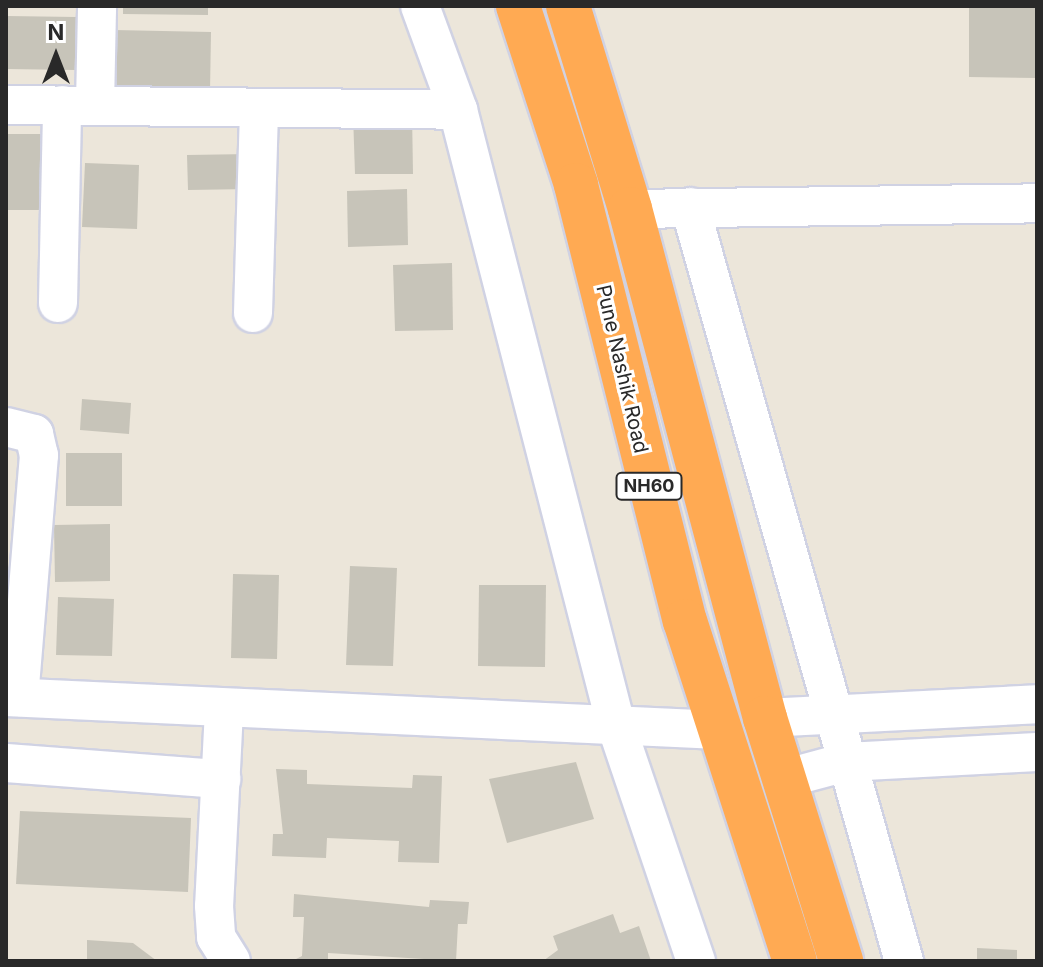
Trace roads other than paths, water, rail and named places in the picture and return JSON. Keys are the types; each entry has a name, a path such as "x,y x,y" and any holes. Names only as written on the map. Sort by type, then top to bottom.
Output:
{"highway":[{"name":"Pune Nashik Road","path":"518,6 576,185 648,483 719,730 795,961"},
{"name":"NH60","path":"568,6 630,209 765,718 841,961"}],"street":[{"path":"58,303 78,105 97,6"},
{"path":"420,6 458,110 616,725 696,961"},
{"path":"6,105 458,110"},
{"path":"253,313 259,108"},
{"path":"630,209 1037,203"},
{"path":"690,207 904,961"},
{"path":"6,427 34,434 39,455 13,697 224,710 719,730"},
{"path":"765,718 832,712 1037,704"},
{"path":"224,710 214,906 216,937 231,961"},
{"path":"783,779 846,762 1037,752"},
{"path":"6,763 221,779"}]}
